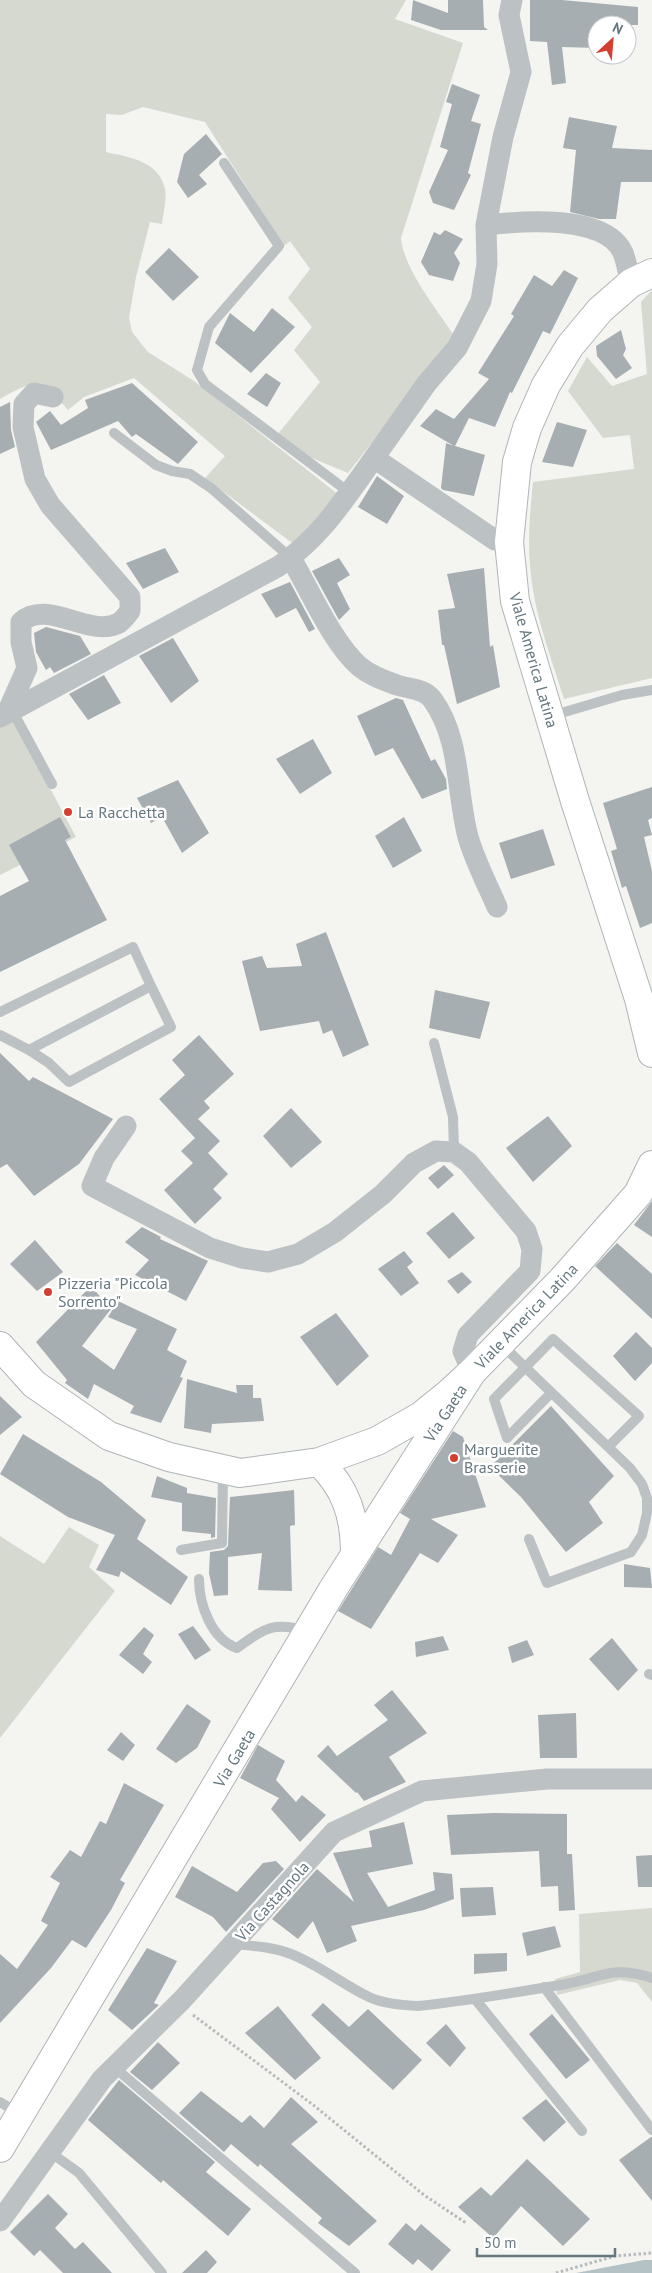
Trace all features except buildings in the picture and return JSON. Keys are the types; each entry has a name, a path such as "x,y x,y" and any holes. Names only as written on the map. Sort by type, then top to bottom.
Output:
{"main road":[{"name":"Viale America Latina","path":"641,278 600,310 570,346 546,384 527,428 517,462 509,542 515,601 648,1020 652,1053"},
{"name":"Viale America Latina","path":"0,1346 34,1384 109,1436 169,1457 240,1473 319,1462 377,1441 421,1416 472,1372 562,1280 638,1194 651,1168"},
{"name":"Via Gaeta","path":"0,2148 10,2108 354,1555 472,1372"},
{"path":"377,1441 386,1446 398,1458 401,1467 399,1485"},
{"path":"319,1462 332,1474 354,1520 354,1555"}],"street":[{"path":"6,713 291,558 304,548 331,520 428,383 457,348 481,302 487,264 486,225 503,138 521,72 509,15 512,0"},
{"path":"486,225 527,220 599,230 613,240 641,278"},
{"path":"6,713 27,668 21,642 21,622 29,615 44,614 104,626 119,623 130,611 130,597 50,505 35,479 23,427 24,404 34,394 53,397"},
{"path":"374,458 495,540 509,542"},
{"path":"291,558 324,618 359,667 398,686 418,690 430,696 445,720 453,746 468,836 497,907"},
{"path":"126,1126 104,1158 92,1186 210,1248 242,1258 268,1262 298,1254 335,1232 383,1194 414,1163 436,1151 454,1152 468,1162 526,1231 532,1249 530,1271 468,1335 463,1351 472,1372"},
{"name":"Via Castagnola","path":"0,2221 102,2079 174,2008 334,1832 422,1791 547,1779 652,1779"}],"lane":[{"path":"224,164 279,246 209,326 201,350 198,370 205,384 350,493"},
{"path":"114,433 156,465 172,471 190,474 212,488 291,558"},
{"path":"550,716 622,695 652,690"},
{"path":"6,713 52,784"},
{"path":"0,1012 133,947 171,1026 69,1082 49,1063 0,1035"},
{"path":"29,1050 151,986"},
{"path":"434,1043 452,1116 454,1152"},
{"path":"551,1393 507,1438 494,1399 553,1339 639,1416 608,1447"},
{"path":"500,1343 608,1447 642,1484 647,1498 647,1513 642,1535 630,1552 548,1583 529,1539"},
{"path":"181,1550 222,1543 224,1469"},
{"path":"199,1578 199,1589 206,1613 219,1636 228,1645 237,1648 258,1634 275,1626 288,1625 308,1631"},
{"path":"233,1944 265,1947 290,1954 334,1976 371,1998 397,2005 418,2006 475,1998 544,1987 614,1972 632,1971 652,1978"},
{"path":"544,1987 652,2130"},
{"path":"475,1998 582,2131"},
{"path":"114,2068 355,2273"},
{"path":"50,2152 79,2173 162,2273"}],"path":[{"path":"174,2008 194,2016 312,2104 424,2195 466,2223"},
{"path":"556,2273 615,2256 652,2253"}],"shaded area":[{"path":"0,0 406,0 395,19 463,43 401,238 403,250 414,276 455,337 348,473 302,454 278,434 320,382 294,350 312,327 288,298 310,269 290,241 284,246 205,122 143,107 122,115 106,114 106,152 133,159 150,166 162,180 165,189 162,224 150,222 136,277 129,318 132,332 148,352 194,381 339,495 295,545 205,478 225,456 134,378 84,397 68,410 51,391 45,386 38,384 23,387 0,399"},
{"path":"652,290 652,678 564,699 544,638 533,590 529,540 533,482 634,469 630,435 603,438 568,391 587,357 612,386 647,374 641,302"},
{"path":"13,719 76,837 0,875 0,726"},
{"path":"69,1527 99,1545 89,1567 115,1591 0,1738 0,1536 44,1564"},
{"path":"652,1908 652,2002 637,1983 620,1980 557,1995 555,1979 580,1972 579,1914"},
{"path":"652,2260 652,2273 576,2273"}],"place":[{"name":"La Racchetta","path":"68,812"},
{"name":"Pizzeria \"Piccola Sorrento\"","path":"48,1292"},
{"name":"Marguerite Brasserie","path":"454,1458"}]}
